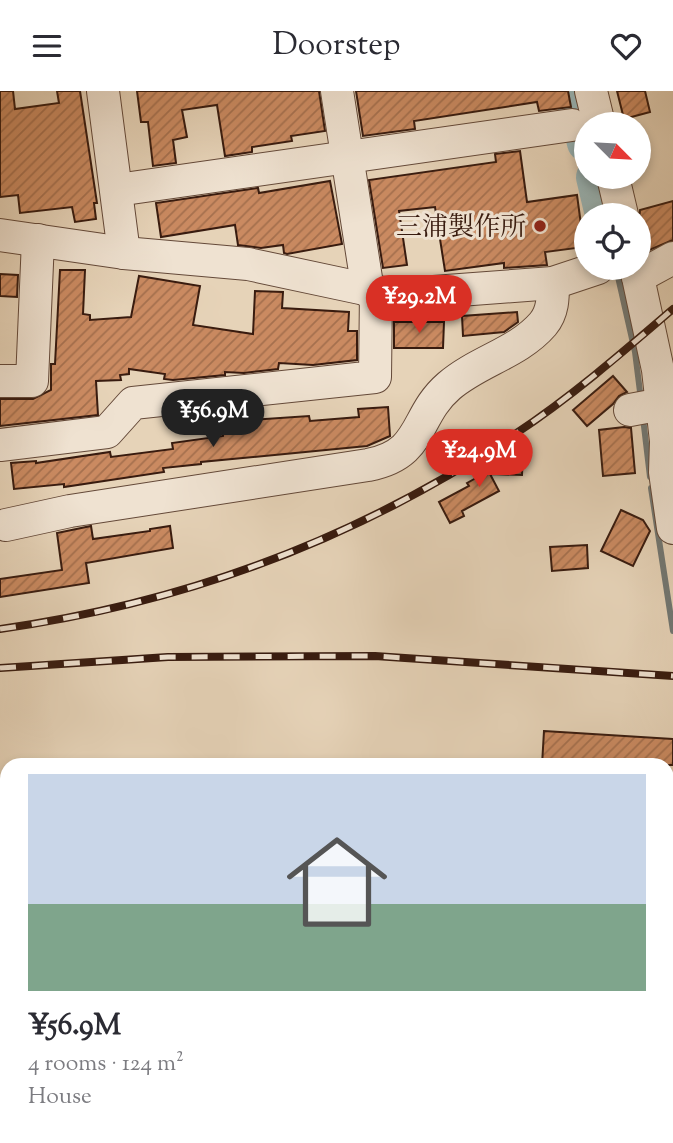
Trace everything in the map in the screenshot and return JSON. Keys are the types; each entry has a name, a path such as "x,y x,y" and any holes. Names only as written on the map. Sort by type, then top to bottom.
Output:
{"street":[{"path":"103,91 124,253"},
{"path":"0,445 107,432 133,403 375,377 372,292 346,157 337,91"},
{"path":"587,112 591,91"},
{"path":"117,190 574,126"},
{"path":"0,235 124,253 248,264 393,295 553,283 574,276"},
{"path":"0,381 33,381 38,240"},
{"path":"651,267 673,258"},
{"path":"639,280 659,370 646,407 670,440 665,472 656,489 673,528"},
{"path":"6,524 70,511 368,465 396,457 412,442 433,405 449,386 521,343 544,323 550,313 553,283"}],"building":[{"path":"0,91 13,91 15,109 59,103 57,91 80,91 97,203 94,203 96,219 75,222 72,207 20,213 18,195 0,197"},
{"path":"137,91 319,91 325,131 291,136 292,141 252,147 252,152 225,156 217,105 182,110 187,137 173,140 176,163 153,166 148,122 141,122"},
{"path":"356,91 568,91 571,107 539,111 537,102 414,121 415,129 363,136"},
{"path":"617,91 645,91 650,112 622,112"},
{"path":"520,151 527,202 577,195 578,203 574,203 574,248 545,252 547,265 504,268 504,263 445,271 435,207 399,211 407,265 383,268 369,180 496,162 495,154"},
{"path":"330,181 342,244 287,254 284,253 283,245 261,248 238,245 235,225 161,237 156,203 258,188 259,193"},
{"path":"673,201 673,240 651,249 651,207"},
{"path":"60,270 85,270 83,314 90,315 90,320 131,317 139,276 200,286 193,325 253,334 255,291 283,292 282,308 349,312 348,331 357,331 357,360 313,365 279,363 278,369 225,372 225,375 173,380 164,379 165,374 129,369 129,374 120,375 121,380 96,381 98,415 0,426 0,399 33,399 51,390"},
{"path":"0,274 18,275 17,297 0,296"},
{"path":"517,312 518,322 504,332 463,336 462,316"},
{"path":"394,322 444,322 443,348 394,348"},
{"path":"613,376 627,392 619,396 587,426 573,410"},
{"path":"388,407 390,436 367,446 201,462 163,468 164,472 64,487 64,484 14,489 11,463 36,463 110,452 111,457 173,449 172,443 223,436 223,426 252,424 251,420 309,416 310,421 359,417 358,409"},
{"path":"631,428 635,473 603,476 599,430"},
{"path":"523,452 522,475 490,474 499,491 462,511 464,516 450,523 439,502"},
{"path":"621,510 643,520 650,531 633,566 601,551"},
{"path":"91,526 93,539 170,526 173,548 86,563 89,583 0,597 0,579 62,570 57,533"},
{"path":"587,545 588,568 552,571 550,547"},
{"path":"544,731 673,739 673,758 542,758"}],"waterway":[{"path":"573,91 578,112"},
{"path":"598,189 601,203"},
{"path":"619,280 635,352 641,400"},
{"path":"643,418 650,477"},
{"path":"651,488 673,631"}],"railway":[{"path":"0,629 137,602 269,561 333,535 395,505 515,434 576,390 673,309"},
{"path":"0,668 168,657 375,656 673,676"}],"place":[{"name":"三浦製作所","path":"540,226"}]}
